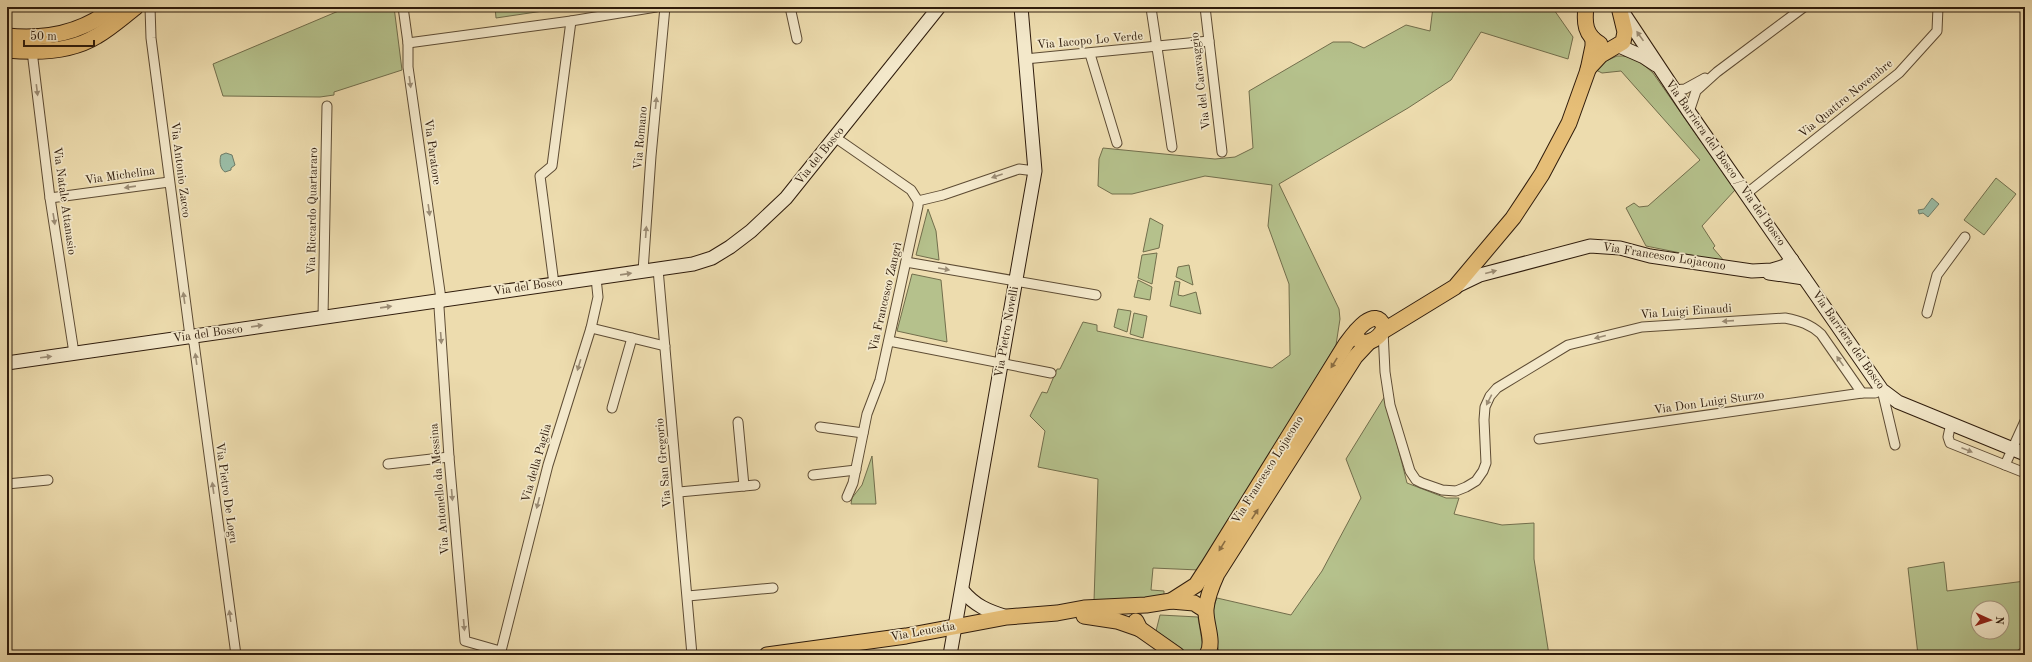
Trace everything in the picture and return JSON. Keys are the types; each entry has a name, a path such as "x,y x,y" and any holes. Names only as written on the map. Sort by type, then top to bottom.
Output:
{"main road":[{"path":"7,36 42,37 65,34 91,24 114,7"},
{"path":"7,50 32,51 63,49 87,41 98,36 136,7"},
{"name":"Via del Bosco","path":"7,363 441,299 692,264 712,258 730,247 751,230 786,198 836,138 939,7"},
{"name":"Via Pietro Novelli","path":"950,655 962,590 974,510 1035,171 1021,7"},
{"path":"1586,7 1585,24 1588,33 1593,39 1601,44 1617,46 1644,57 1658,66"},
{"path":"1588,70 1601,55 1617,46 1625,37 1619,7"},
{"name":"Via Barriera del Bosco / Via del Bosco","path":"1619,7 1650,51 1658,66 1689,112 1792,260"},
{"path":"1455,287 1513,218 1542,174 1568,123 1588,70 1594,46 1593,39"},
{"name":"Via Francesco Lojacono","path":"1381,326 1480,275 1590,246 1620,248 1650,256 1752,271 1772,270 1785,266 1792,260"},
{"path":"1381,326 1368,320 1360,325 1356,331 1356,337 1359,341 1364,343 1375,340 1381,326 1452,280 1485,252"},
{"name":"Via Barriera del Bosco","path":"1792,260 1882,390 1898,402 2019,452"},
{"path":"1752,271 1804,278"},
{"name":"Via Francesco Lojacono","path":"1171,601 1196,585 1346,344 1356,331"},
{"name":"Via Francesco Lojacono","path":"1210,653 1206,610 1209,592 1217,574 1355,357 1369,342"},
{"name":"Via Leucatia","path":"962,590 969,599 981,608 1007,617"},
{"path":"1171,601 1194,603 1206,610"},
{"name":"Via Leucatia","path":"767,655 906,636 1007,617 1057,613 1084,608 1146,605 1171,601"},
{"path":"1140,629 1136,616 1146,605"},
{"name":"Via Leucatia","path":"1057,613 1104,618 1140,629 1177,655"}],"street":[{"name":"Via Antonio Zacco","path":"150,7 151,38 190,336"},
{"name":"Via Paratore","path":"403,7 408,43 408,67 441,299"},
{"path":"408,43 571,21 656,7"},
{"name":"Via Romano","path":"643,271 651,156 665,7"},
{"path":"790,7 797,39"},
{"name":"Via del Caravaggio","path":"1205,7 1222,152"},
{"path":"1689,112 1696,91 1717,72 1802,7"},
{"name":"Via Quattro Novembre","path":"1746,194 1899,73 1937,31 1938,7"},
{"path":"1151,8 1157,47"},
{"path":"554,284 540,176 552,166 571,21"},
{"name":"Via Iacopo Lo Verde","path":"1025,60 1209,41"},
{"name":"Via Iacopo Lo Verde","path":"1157,47 1172,147"},
{"name":"Via Natale Attanasio","path":"32,51 50,198 74,353"},
{"path":"1090,54 1117,143"},
{"path":"1674,90 1685,88 1717,72"},
{"name":"Via Riccardo Quartararo","path":"323,317 328,106"},
{"path":"836,138 912,190 918,200 943,195 1019,169 1035,171"},
{"name":"Via Michelina","path":"50,198 169,182"},
{"name":"Via Francesco Zangrì","path":"847,497 853,483 867,414 880,380 918,213 918,200"},
{"path":"1927,313 1937,275 1965,237"},
{"path":"906,262 1096,295"},
{"name":"Via San Gregorio","path":"658,269 679,492 692,655"},
{"name":"Via della Paglia","path":"500,653 548,465 591,328 598,297 596,278"},
{"name":"Via Antonello da Messina","path":"441,299 439,307 449,457 465,641 500,653"},
{"name":"Via Luigi Einaudi","path":"1381,326 1385,372 1390,405 1410,471 1416,480 1442,490 1456,491 1466,488 1476,481 1483,471 1486,463 1484,420 1485,407 1497,388 1568,345 1642,326 1785,318 1802,321 1813,327 1821,334 1862,393"},
{"path":"591,328 665,346"},
{"name":"Via Pietro De Logu","path":"190,336 194,342 236,655"},
{"path":"612,408 632,338"},
{"path":"889,341 1051,373"},
{"path":"1882,390 1895,445"},
{"name":"Via Don Luigi Sturzo","path":"1539,439 1862,393 1875,393 1882,390"},
{"path":"2005,465 2019,452 2025,421"},
{"path":"738,422 744,486"},
{"path":"1951,423 1948,437 1950,443 2025,473"},
{"path":"820,427 863,433"},
{"path":"388,464 449,457"},
{"path":"813,474 856,470"},
{"path":"7,484 48,480"},
{"path":"679,492 755,485"},
{"path":"688,596 773,588"}],"shaded area":[{"path":"348,7 394,7 402,70 334,92 334,95 320,97 223,96 213,64"},
{"path":"495,7 570,7 496,18"},
{"path":"1433,7 1552,7 1573,37 1568,59 1481,32 1451,80 1408,108 1279,184 1339,309 1340,319 1336,345 1199,570 1153,568 1151,590 1164,591 1164,595 1154,598 1094,601 1098,479 1038,467 1045,431 1030,416 1042,392 1047,393 1057,369 1060,369 1083,322 1097,325 1097,331 1272,368 1290,355 1289,284 1268,226 1272,185 1205,176 1132,194 1112,194 1098,186 1099,159 1103,148 1215,159 1235,157 1253,148 1249,91 1333,42 1350,42 1364,48 1406,25 1430,31"},
{"path":"1617,56 1633,58 1653,73 1735,190 1702,226 1715,246 1713,248 1725,262 1646,246 1626,208 1634,203 1639,207 1648,206 1700,160 1621,71 1602,73 1596,70 1604,62"},
{"path":"226,153 232,155 235,165 231,168 231,170 225,172 220,165 220,160 221,155"},
{"path":"1996,178 2016,194 1984,235 1964,220"},
{"path":"1932,198 1939,204 1928,217 1923,213 1919,214 1918,210 1924,209"},
{"path":"928,209 936,231 939,260 916,255"},
{"path":"1150,218 1163,225 1159,248 1143,252"},
{"path":"1157,253 1152,284 1138,278 1142,255"},
{"path":"1189,265 1193,285 1176,277 1178,267"},
{"path":"912,274 941,280 947,342 897,331"},
{"path":"1138,280 1152,287 1150,300 1134,297"},
{"path":"1175,281 1180,282 1178,295 1183,296 1196,292 1201,314 1170,306"},
{"path":"1118,309 1131,311 1127,332 1114,327"},
{"path":"1134,313 1147,316 1143,338 1130,334"},
{"path":"1385,396 1407,483 1446,498 1459,498 1454,514 1502,525 1534,523 1534,559 1549,655 1220,655 1213,619 1213,611 1217,598 1291,615 1322,571 1361,498 1346,459"},
{"path":"872,456 876,504 851,504 852,498 862,485"},
{"path":"1944,562 1947,591 2025,581 2025,645 2011,655 1918,655 1908,568"},
{"path":"1160,615 1198,617 1203,647 1196,654 1188,653 1156,631"}]}
